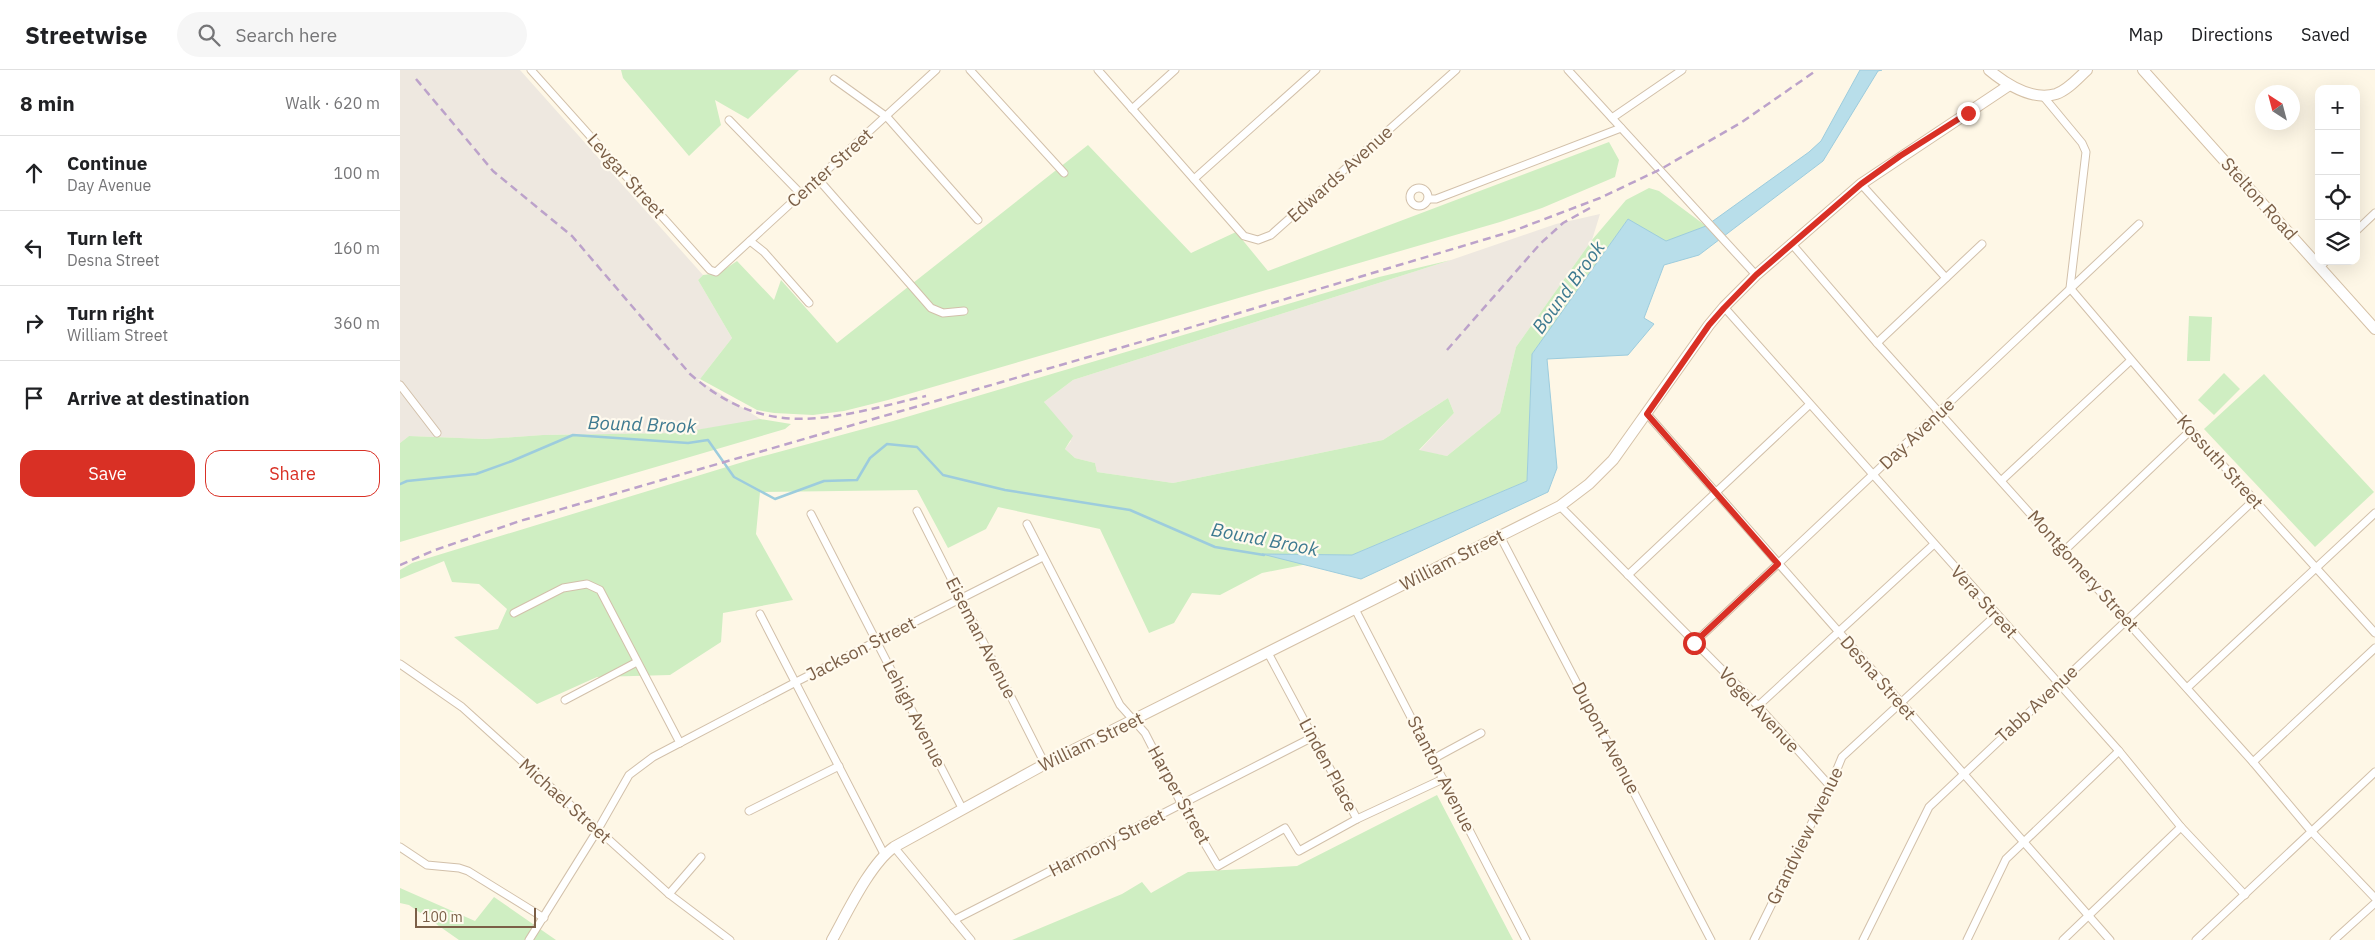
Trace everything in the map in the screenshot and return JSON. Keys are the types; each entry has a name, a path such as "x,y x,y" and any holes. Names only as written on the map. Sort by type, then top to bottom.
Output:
{"main road":[{"path":"1989,70 2008,86 2043,96 2058,93 2070,86 2087,70"},
{"name":"Stelton Road","path":"2143,70 2315,255"},
{"name":"William Street","path":"832,940 884,854 894,847 1045,764 1560,506 1589,484 1613,460 1724,308 1756,275 1861,184 2008,86"},
{"name":"Stelton Road","path":"2324,265 2375,329"}],"street":[{"name":"Levgar Street","path":"531,70 710,270 716,272 724,266"},
{"name":"Center Street","path":"724,266 936,70"},
{"path":"970,70 1064,173"},
{"name":"Edwards Avenue","path":"1098,70 1244,236 1258,240 1271,235 1456,70"},
{"path":"1132,109 1175,70"},
{"path":"1194,179 1316,70"},
{"path":"1568,70 1756,275"},
{"path":"1612,118 1682,70"},
{"path":"834,79 887,117 978,220"},
{"path":"2043,96 2082,142 2086,152 2070,288"},
{"path":"729,120 801,194"},
{"path":"1428,199 1436,199 1622,128"},
{"path":"818,179 931,308 943,313 964,311"},
{"path":"1861,184 1946,278"},
{"path":"2360,228 2375,213"},
{"name":"Day Avenue","path":"1694,643 1942,412 2139,224"},
{"path":"750,241 764,252 810,303"},
{"name":"Montgomery Street","path":"1791,243 1878,343 2188,688 2311,831 2375,898"},
{"path":"1878,343 1982,244"},
{"name":"Kossuth Street","path":"2070,288 2130,361 2375,633"},
{"name":"Vera Street","path":"1724,308 2119,752 2181,827 2245,895"},
{"path":"2002,480 2130,361"},
{"path":"400,385 437,433"},
{"path":"1628,575 1809,405"},
{"name":"Desna Street","path":"1647,414 2110,940"},
{"path":"2065,550 2191,430"},
{"name":"Tabb Avenue","path":"1863,940 1929,806 2254,500"},
{"name":"Vogel Avenue","path":"1560,506 1758,706 1830,786"},
{"name":"Eiseman Avenue","path":"917,511 1045,764"},
{"path":"2188,688 2375,513"},
{"name":"Lehigh Avenue","path":"811,514 962,808"},
{"name":"Harper Street","path":"1027,524 1120,705 1145,733 1182,805 1218,866 1285,828 1298,851 1358,820"},
{"name":"Dupont Avenue","path":"1500,536 1711,940"},
{"path":"1758,706 1933,545"},
{"name":"Jackson Street","path":"529,940 597,831 629,775 653,757 1043,557"},
{"path":"514,613 563,588 587,584 600,590 680,743"},
{"name":"Stanton Avenue","path":"1355,609 1526,940"},
{"path":"760,614 884,854"},
{"name":"Grandview Avenue","path":"1754,940 1830,786 1842,757 1996,615"},
{"path":"2253,762 2375,648"},
{"name":"Linden Place","path":"1268,653 1358,820 1444,779"},
{"path":"565,700 637,662"},
{"name":"Michael Street","path":"400,664 462,707 597,831 669,894 730,940"},
{"path":"1433,760 1481,733"},
{"name":"Harmony Street","path":"954,920 1313,737"},
{"path":"1967,940 2006,859 2119,752"},
{"path":"749,811 839,766"},
{"path":"2196,940 2375,772"},
{"path":"2063,940 2181,827"},
{"path":"400,847 428,865 459,868 468,871 544,918"},
{"path":"894,847 971,940"},
{"path":"669,894 701,857"},
{"path":"2334,940 2375,903"}],"shaded area":[{"path":"400,70 520,70 703,275 698,280 732,338 700,379 697,379 762,420 678,433 543,435 485,439 409,436 400,443"},
{"path":"1600,214 1592,240 1516,347 1500,413 1447,456 1419,451 1454,413 1448,398 1383,440 1173,483 1097,472 1095,463 1075,458 1065,449 1071,441 1044,402 1073,380 1451,260 1556,224"}],"green space":[{"path":"621,70 799,70 748,119 715,100 721,125 689,156 623,78"},
{"path":"1609,142 1619,160 1615,177 1542,208 1500,222 888,400 844,411 813,415 774,413 757,410 700,379 732,338 698,280 703,275 719,273 737,261 774,300 781,280 837,343 1088,145 1191,253 1236,232 1268,271"},
{"path":"1649,188 1659,191 1706,226 1666,242 1628,219 1532,354 1527,481 1352,555 1262,573 1220,595 1192,593 1174,623 1149,633 1100,529 998,507 986,529 948,548 917,490 760,492 756,534 793,600 723,613 721,642 670,675 597,677 537,704 454,637 498,629 507,609 479,584 452,582 444,561 400,579 400,570 412,563 756,458 893,421 1379,277 1451,260 1073,380 1044,402 1073,436 1065,449 1075,458 1095,463 1097,472 1173,483 1383,440 1448,398 1454,413 1419,450 1447,456 1500,413 1516,347 1592,240 1626,200"},
{"path":"2189,316 2212,317 2210,361 2187,361"},
{"path":"2224,373 2240,389 2214,415 2198,400"},
{"path":"2264,374 2374,492 2315,547 2204,429"},
{"path":"760,419 791,424 785,429 400,542 400,443 409,436 485,439 543,435 678,433"},
{"path":"1437,795 1513,940 1012,940 1122,894 1142,882 1151,893 1188,872 1297,866"},
{"path":"400,888 475,921 494,897 556,940 459,940 409,905 400,903"}],"water":[{"path":"1860,70 1882,70 1878,71 1823,161 1699,255 1664,265 1644,318 1654,324 1628,355 1547,359 1557,468 1548,492 1361,579 1262,554 1352,555 1527,481 1532,354 1628,219 1666,241 1706,226 1809,152 1821,141"}],"waterway":[{"name":"Bound Brook","path":"400,484 407,481 476,474 573,435 688,443 708,440 734,477 775,499 824,481 857,480 870,458 887,444 917,447 943,475 1005,490 1130,510 1215,547 1264,555"}],"railway":[{"path":"400,565 435,550 520,521 1182,330 1513,231 1600,198 1661,169 1742,122 1817,70"},
{"path":"416,79 493,171 572,236 690,374 719,396 747,409 775,417 804,419 862,411 926,396"},
{"path":"1447,350 1540,244 1563,223 1590,208"}],"route":[{"path":"1694,643 1778,564 1647,414 1709,325 1756,275 1861,184 1900,156 1968,113"}]}
